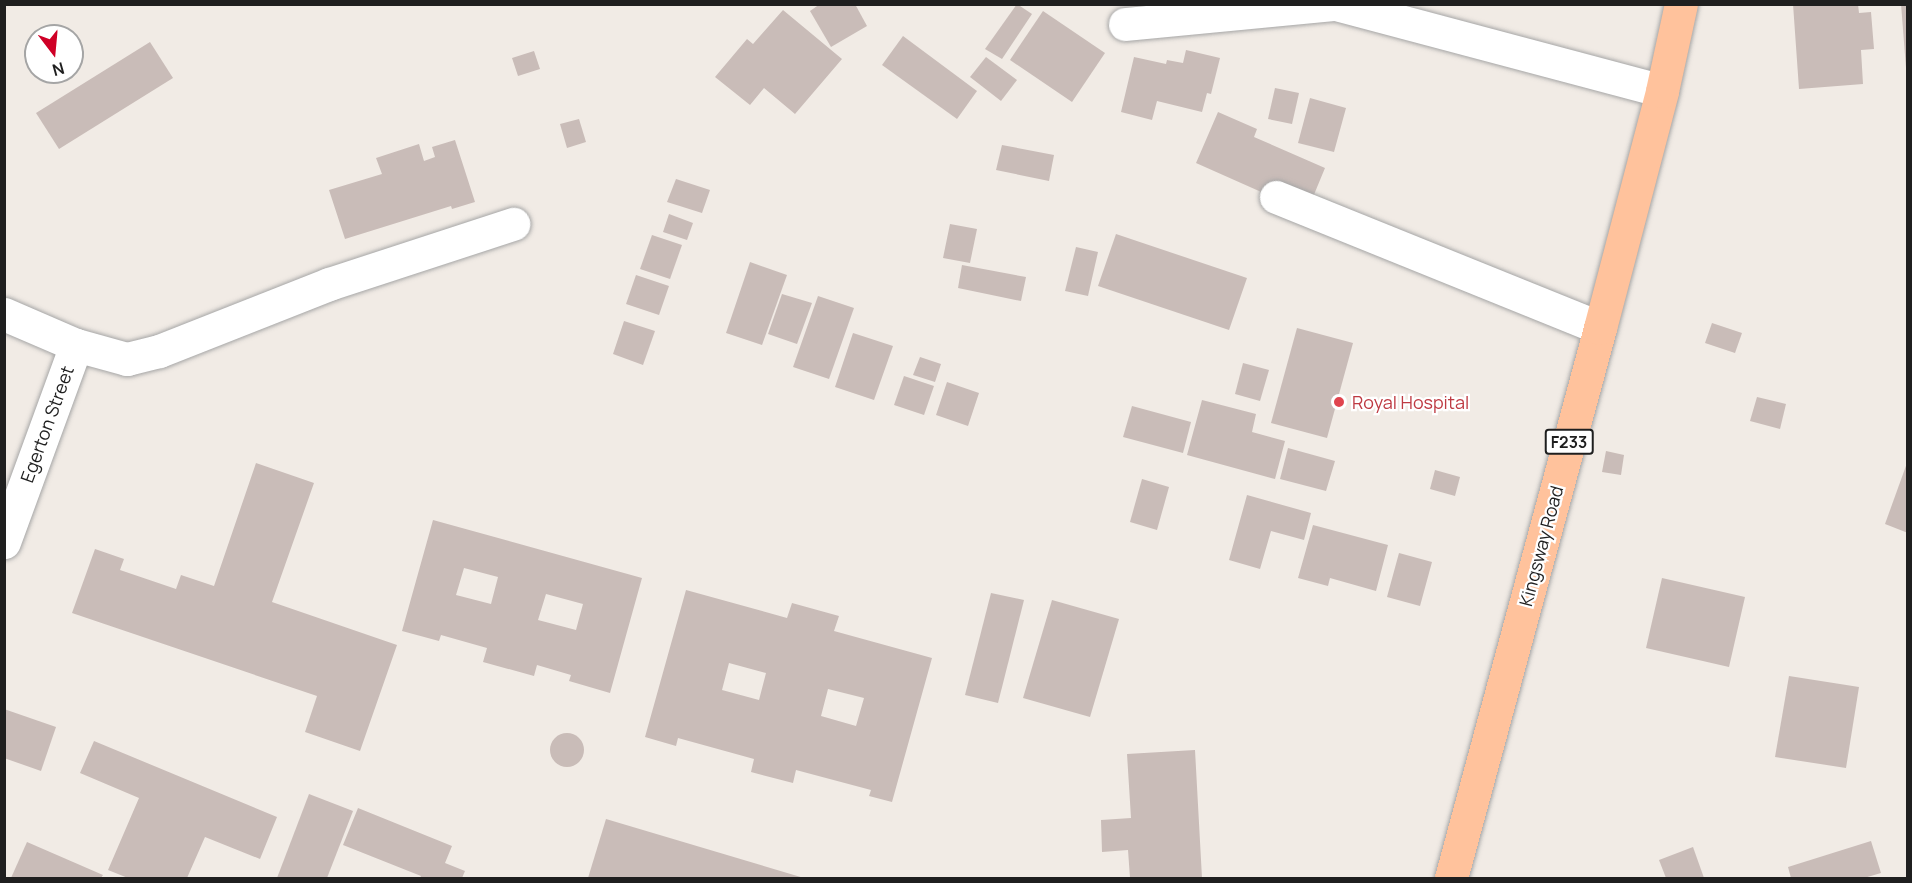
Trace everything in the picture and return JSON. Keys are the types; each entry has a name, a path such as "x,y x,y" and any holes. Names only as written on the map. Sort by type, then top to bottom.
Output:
{"main road":[{"name":"Kingsway Road","path":"1451,879 1600,328 1662,91 1681,4"}],"street":[{"path":"1125,24 1334,4 1662,91"},
{"path":"1276,197 1600,328"},
{"path":"76,345 127,359 159,351 329,284 513,224"},
{"name":"Egerton Street","path":"4,314 76,345 5,542"}],"building":[{"path":"820,4 855,4 867,26 831,47 810,11"},
{"path":"1017,4 1032,14 1002,59 985,49"},
{"path":"1793,4 1858,4 1859,13 1871,12 1874,49 1861,50 1863,84 1799,89"},
{"path":"1901,4 1908,4 1908,68 1906,68"},
{"path":"783,10 842,59 795,114 764,88 750,105 715,77 747,39 753,44"},
{"path":"1043,11 1105,53 1072,102 1010,60"},
{"path":"903,36 977,91 957,119 882,65"},
{"path":"150,42 173,78 59,149 36,113"},
{"path":"1186,50 1220,58 1211,94 1207,93 1202,112 1157,101 1152,120 1121,112 1134,57 1166,64 1167,60 1183,63"},
{"path":"534,51 540,69 518,76 512,58"},
{"path":"986,57 1017,80 1001,101 970,77"},
{"path":"1275,88 1299,93 1292,124 1268,119"},
{"path":"1310,98 1346,108 1334,152 1298,143"},
{"path":"1218,112 1257,129 1254,137 1325,168 1313,197 1275,181 1268,195 1196,163"},
{"path":"579,119 586,142 567,148 560,124"},
{"path":"455,140 475,202 452,209 451,206 345,239 329,190 382,174 376,158 419,144 424,161 435,157 432,147"},
{"path":"1002,145 1054,155 1049,181 996,170"},
{"path":"676,179 710,190 702,213 667,202"},
{"path":"669,214 693,223 687,240 663,232"},
{"path":"950,224 977,229 970,263 943,258"},
{"path":"1116,234 1247,278 1229,330 1098,286"},
{"path":"652,235 682,245 670,279 640,269"},
{"path":"1076,247 1098,252 1088,296 1065,291"},
{"path":"750,262 787,275 762,345 726,333"},
{"path":"962,265 1026,277 1021,301 958,288"},
{"path":"636,275 669,286 659,315 626,304"},
{"path":"782,294 812,303 797,344 768,334"},
{"path":"818,296 854,308 829,379 793,367"},
{"path":"624,321 655,331 643,365 613,354"},
{"path":"1712,323 1742,333 1735,353 1705,343"},
{"path":"1297,328 1353,343 1327,438 1271,423"},
{"path":"853,333 893,346 874,400 835,387"},
{"path":"920,357 941,364 935,382 913,375"},
{"path":"1243,363 1269,370 1260,401 1235,394"},
{"path":"904,376 934,386 924,415 894,405"},
{"path":"947,382 979,393 968,426 936,415"},
{"path":"1757,397 1786,404 1780,429 1750,421"},
{"path":"1202,400 1256,414 1252,432 1285,441 1275,479 1187,455"},
{"path":"1132,406 1191,422 1183,453 1123,437"},
{"path":"1288,448 1335,461 1326,491 1280,479"},
{"path":"1606,451 1624,455 1621,475 1602,472"},
{"path":"256,463 314,483 272,602 397,645 360,751 305,732 317,696 72,613 95,549 124,559 120,570 176,589 181,575 214,586"},
{"path":"1908,463 1908,533 1885,524"},
{"path":"1435,470 1460,477 1455,496 1430,489"},
{"path":"1142,479 1169,487 1157,530 1130,522"},
{"path":"1247,495 1311,513 1304,540 1271,531 1260,569 1229,560"},
{"path":"433,520 642,578 610,693 569,681 571,675 537,665 534,676 483,662 487,648 441,635 439,641 402,631","holes":["464,568 498,577 491,604 456,595","546,594 583,604 576,630 538,620"]},
{"path":"1313,525 1388,545 1376,591 1330,578 1328,586 1298,578"},
{"path":"1399,553 1432,562 1420,606 1387,597"},
{"path":"1662,578 1745,597 1729,667 1646,648"},
{"path":"686,590 787,618 792,603 839,616 834,631 932,658 892,802 869,796 871,790 796,770 793,783 751,772 754,759 678,738 676,746 645,737","holes":["729,663 766,673 759,700 722,690","828,689 864,698 856,726 821,716"]},
{"path":"991,593 1024,600 998,703 965,695"},
{"path":"1052,600 1119,619 1090,717 1023,698"},
{"path":"1789,676 1859,687 1846,768 1775,757"},
{"path":"4,709 56,727 41,771 4,758"},
{"path":"567,733 579,738 584,750 579,762 567,767 555,762 550,750 555,738"},
{"path":"94,741 277,817 260,859 205,837 187,878 128,878 108,870 139,798 80,773"},
{"path":"1195,750 1202,878 1130,878 1128,850 1102,852 1101,820 1131,818 1127,754"},
{"path":"309,794 353,811 327,878 277,878"},
{"path":"358,808 452,846 445,863 465,871 462,878 420,878 421,876 343,845"},
{"path":"606,819 804,878 588,878"},
{"path":"1871,841 1881,873 1864,878 1791,878 1788,867"},
{"path":"27,842 103,875 101,878 11,878"},
{"path":"1693,847 1704,878 1666,878 1659,860"}],"place":[{"name":"Royal Hospital","path":"1339,402"}]}
